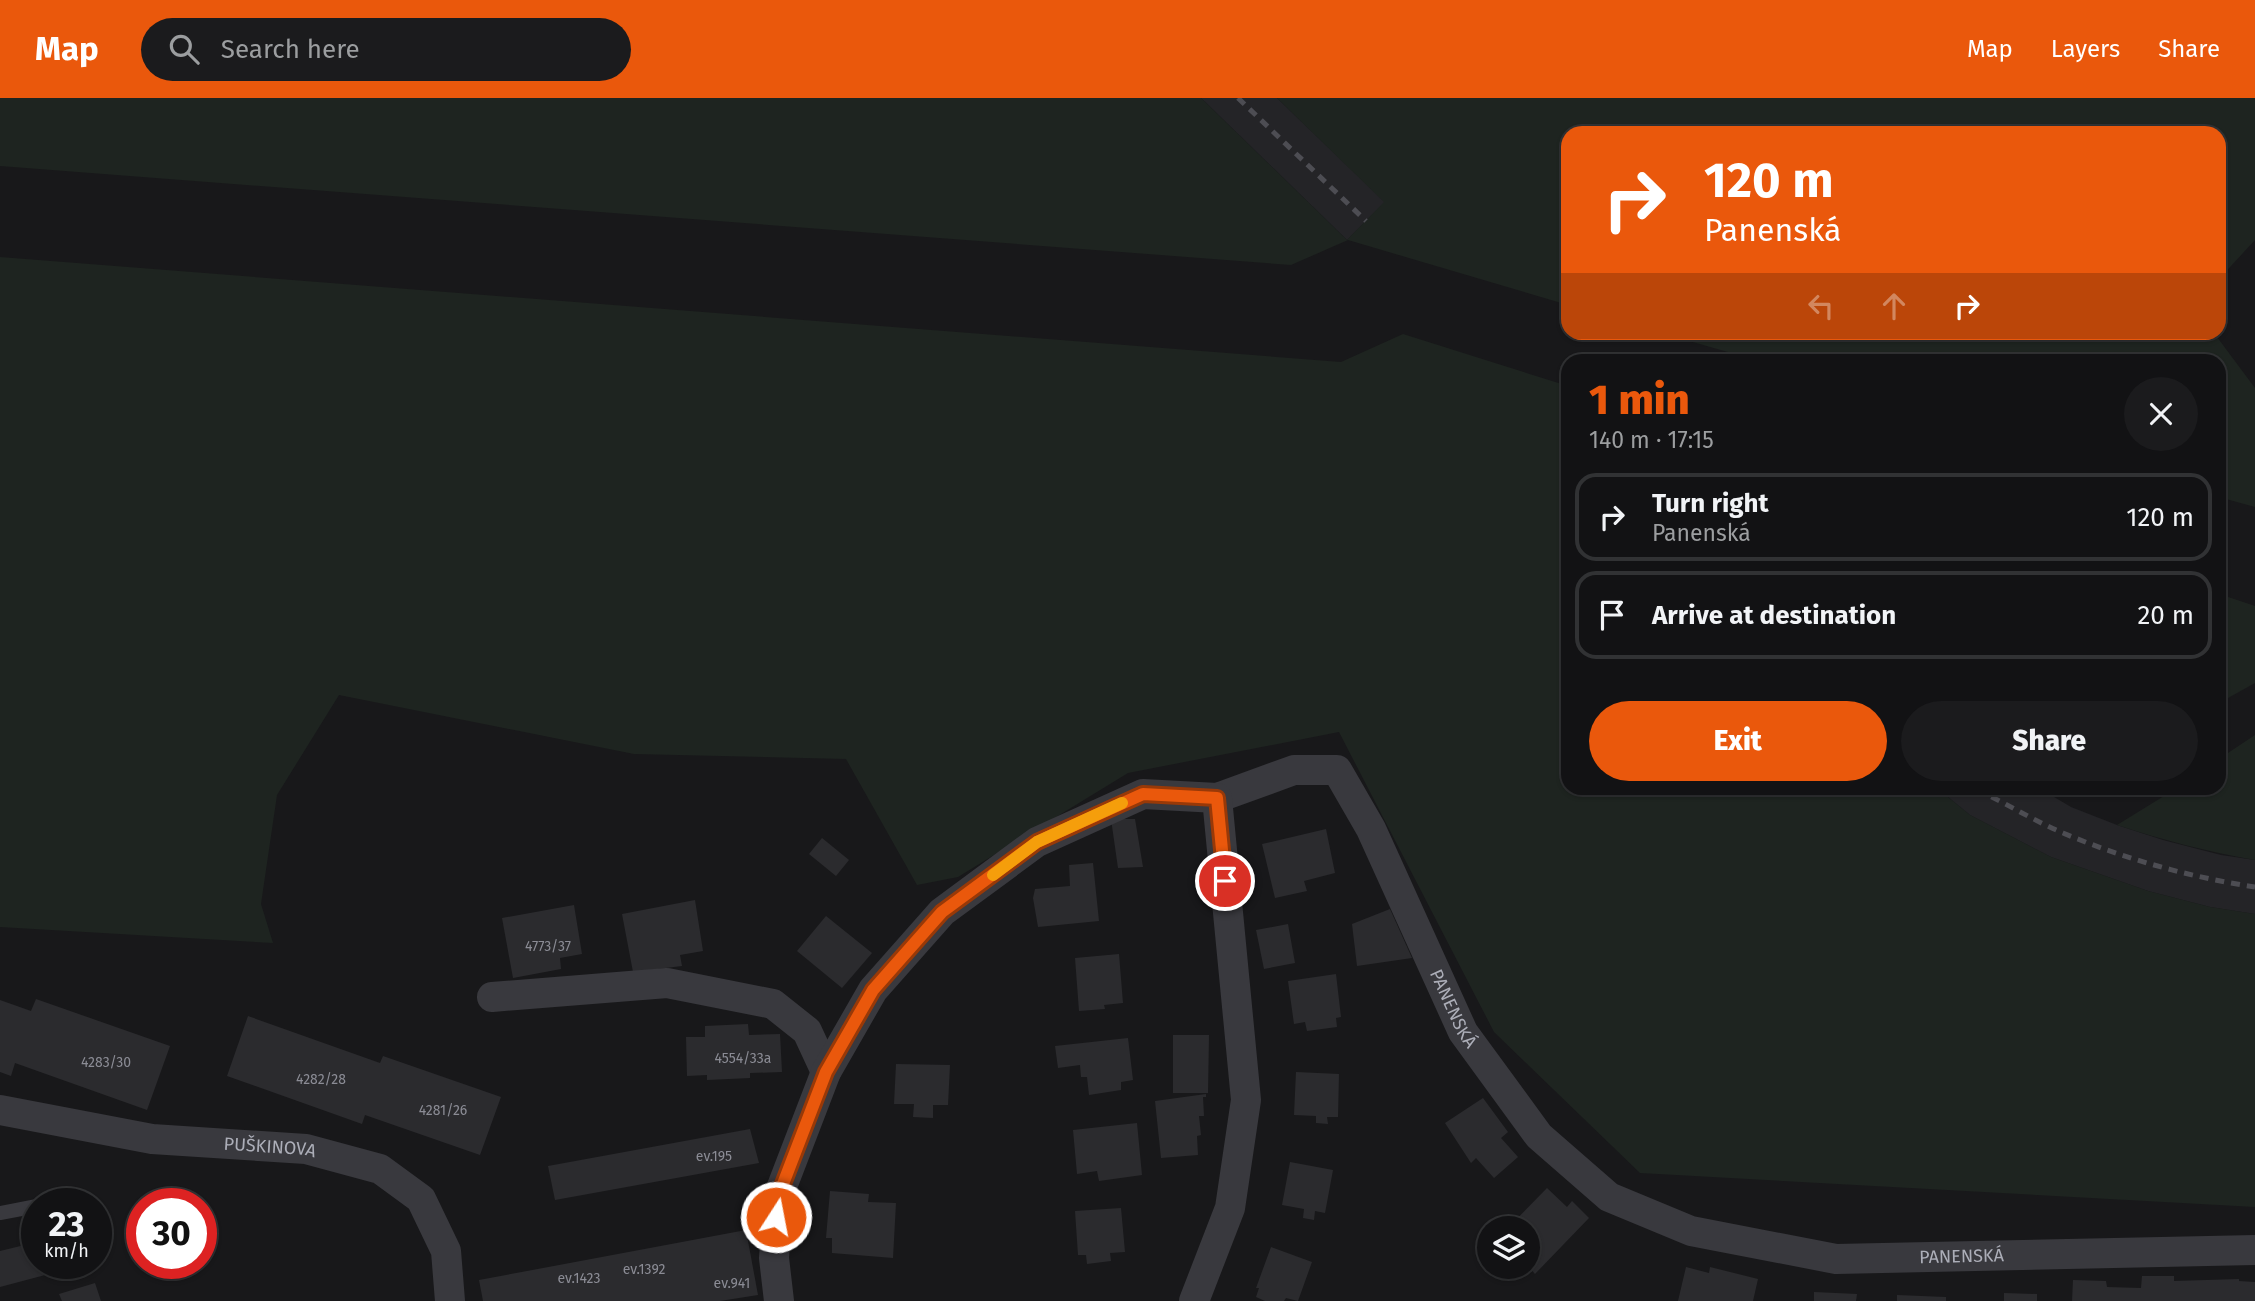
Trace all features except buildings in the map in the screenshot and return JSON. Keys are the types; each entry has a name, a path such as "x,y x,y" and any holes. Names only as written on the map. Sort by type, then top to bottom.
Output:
{"street":[{"name":"PANENSKÁ","path":"1217,798 1294,770 1337,770 1371,829 1463,1032 1539,1136 1609,1197 1691,1231 1836,1259 2255,1251"},
{"path":"779,1301 774,1258 778,1197 826,1072 873,990 942,912 1037,842 1143,794 1217,798 1246,1100 1230,1208 1194,1301"},
{"path":"492,997 667,983 773,1004 807,1031 826,1072"},
{"name":"PUŠKINOVA","path":"0,1110 152,1139 306,1149 380,1169 421,1199 446,1251 450,1301"}],"lane":[{"path":"0,1213 21,1209"}],"shaded area":[{"path":"0,98 1201,98 1347,240 1384,202 1277,98 2255,98 2255,240 2226,271 2226,126 1561,126 1561,303 1348,240 1291,265 0,166"},
{"path":"1201,98 1277,98 1385,202 1347,240"},
{"path":"0,257 1341,362 1403,334 1561,384 1561,795 1946,795 1970,815 2051,857 2148,891 2210,907 2255,914 2255,1207 1640,1173 1494,1032 1339,732 1128,773 958,877 917,885 846,759 634,754 339,695 277,795 261,904 273,943 0,927"},
{"path":"1686,340 2219,340 2255,388 2255,507 2226,499 2226,354 1735,354"},
{"path":"2226,596 2255,606 2255,683 2226,699"},
{"path":"2255,735 2255,860 2186,845 2117,825 2166,795 2226,795 2226,754"},
{"path":"1946,795 2051,795 2071,807 2163,840 2221,855 2255,860 2255,914 2210,907 2148,891 2051,857 1970,815"}],"railway":[{"path":"1238,98 1366,221"},
{"path":"1988,795 2053,829 2110,851 2182,872 2255,887"}],"slow traffic":[{"path":"993,875 1037,842 1122,803"}],"route":[{"path":"776,1217 778,1197 826,1072 873,990 942,912 1037,842 1143,794 1217,798 1225,881"}]}
